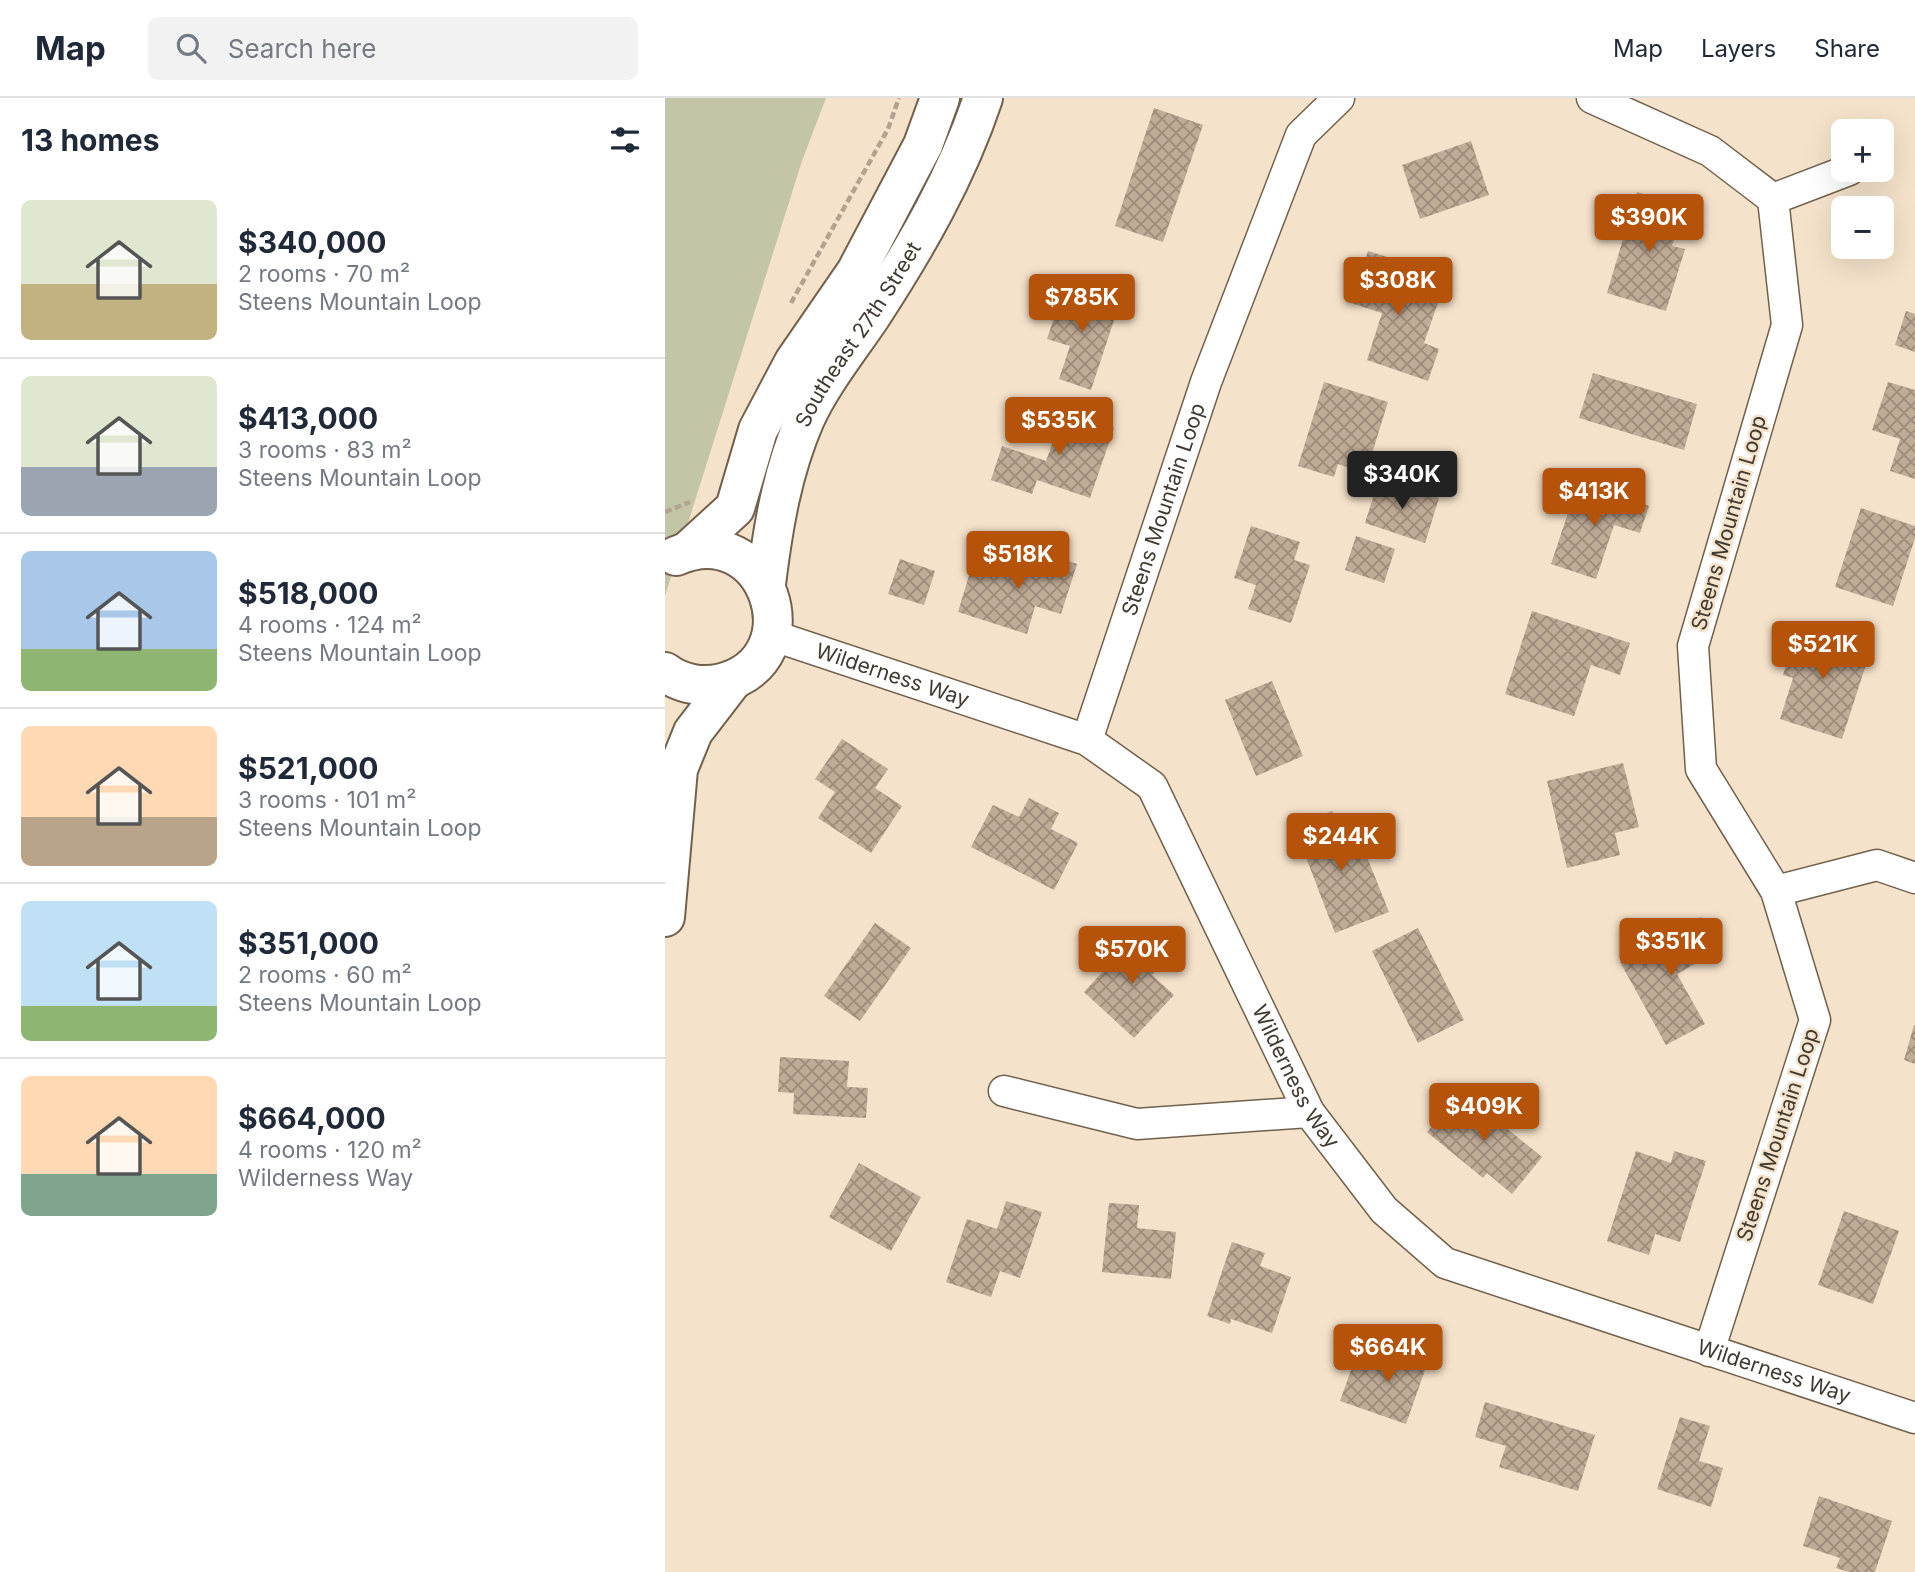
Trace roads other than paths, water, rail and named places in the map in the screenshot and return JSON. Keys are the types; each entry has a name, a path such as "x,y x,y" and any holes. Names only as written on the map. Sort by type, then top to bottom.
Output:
{"main road":[{"name":"Southeast 27th Street","path":"677,556 735,508 758,430 794,362 856,272 923,145 940,98"},
{"name":"Southeast 27th Street","path":"771,635 773,606 766,584 776,512 787,467 806,416 926,227 969,139 983,98"},
{"path":"677,556 711,549 733,554 752,566 766,584"},
{"path":"665,672 688,683 711,685 733,680 752,668 766,650 771,635"},
{"path":"665,917 678,769 693,732 733,680"}],"street":[{"name":"Steens Mountain Loop","path":"1087,740 1206,382 1301,135 1339,98"},
{"path":"1592,98 1710,151 1773,199 1831,177"},
{"name":"Steens Mountain Loop","path":"1709,1351 1815,1020 1776,891 1701,769 1693,646 1787,325 1773,199"},
{"name":"Wilderness Way","path":"771,635 1087,740 1153,786 1309,1112 1384,1210 1445,1263 1915,1418"},
{"path":"1776,891 1877,865 1915,878"},
{"path":"1005,1091 1137,1124 1309,1112"}]}
